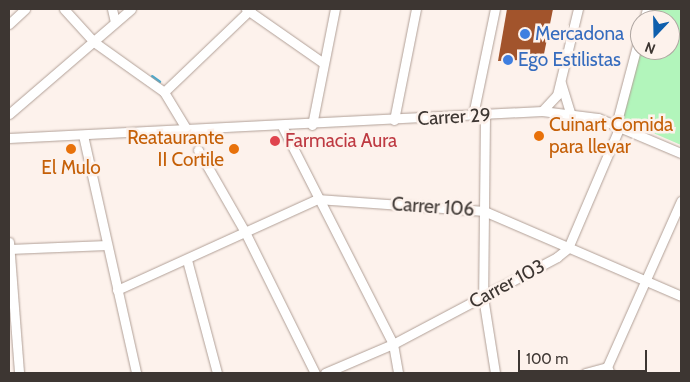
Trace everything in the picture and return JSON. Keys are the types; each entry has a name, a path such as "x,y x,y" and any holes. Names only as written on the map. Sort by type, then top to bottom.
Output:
{"street":[{"path":"9,24 25,9"},
{"path":"64,9 94,42 164,92 187,130"},
{"path":"112,9 116,22"},
{"path":"9,114 131,9"},
{"path":"312,125 322,62 335,9"},
{"path":"394,120 416,9"},
{"path":"473,116 495,9"},
{"path":"542,111 557,95 578,9"},
{"path":"164,92 249,10 322,62"},
{"path":"568,248 618,125 634,60"},
{"path":"561,82 570,112"},
{"name":"Carrer 29","path":"9,138 312,125 542,111 570,112 618,125 681,153"},
{"path":"485,115 483,296 495,373"},
{"path":"282,126 392,344 398,373"},
{"path":"83,135 136,373"},
{"path":"198,150 245,232 314,373"},
{"path":"117,290 318,200"},
{"name":"Carrer 106","path":"318,200 484,211 681,296"},
{"path":"585,373 608,370 681,201"},
{"path":"9,242 13,357 19,373"},
{"path":"9,249 107,245"},
{"name":"Carrer 103","path":"325,373 392,344 568,248"},
{"path":"187,260 217,373"}],"green space":[{"path":"681,9 681,145 621,119 637,60 680,60 680,10 648,10"}],"building":[{"name":"Mercadona","path":"507,9 553,9 543,59 498,61"}],"waterway":[{"path":"152,76 159,81"}],"place":[{"name":"Mercadona","path":"525,34"},
{"name":"Ego Estilistas","path":"508,60"},
{"name":"Cuinart Comida para llevar","path":"539,136"},
{"name":"Farmacia Aura","path":"275,141"},
{"name":"El Mulo","path":"71,149"},
{"name":"Reataurante II Cortile","path":"234,149"}]}
